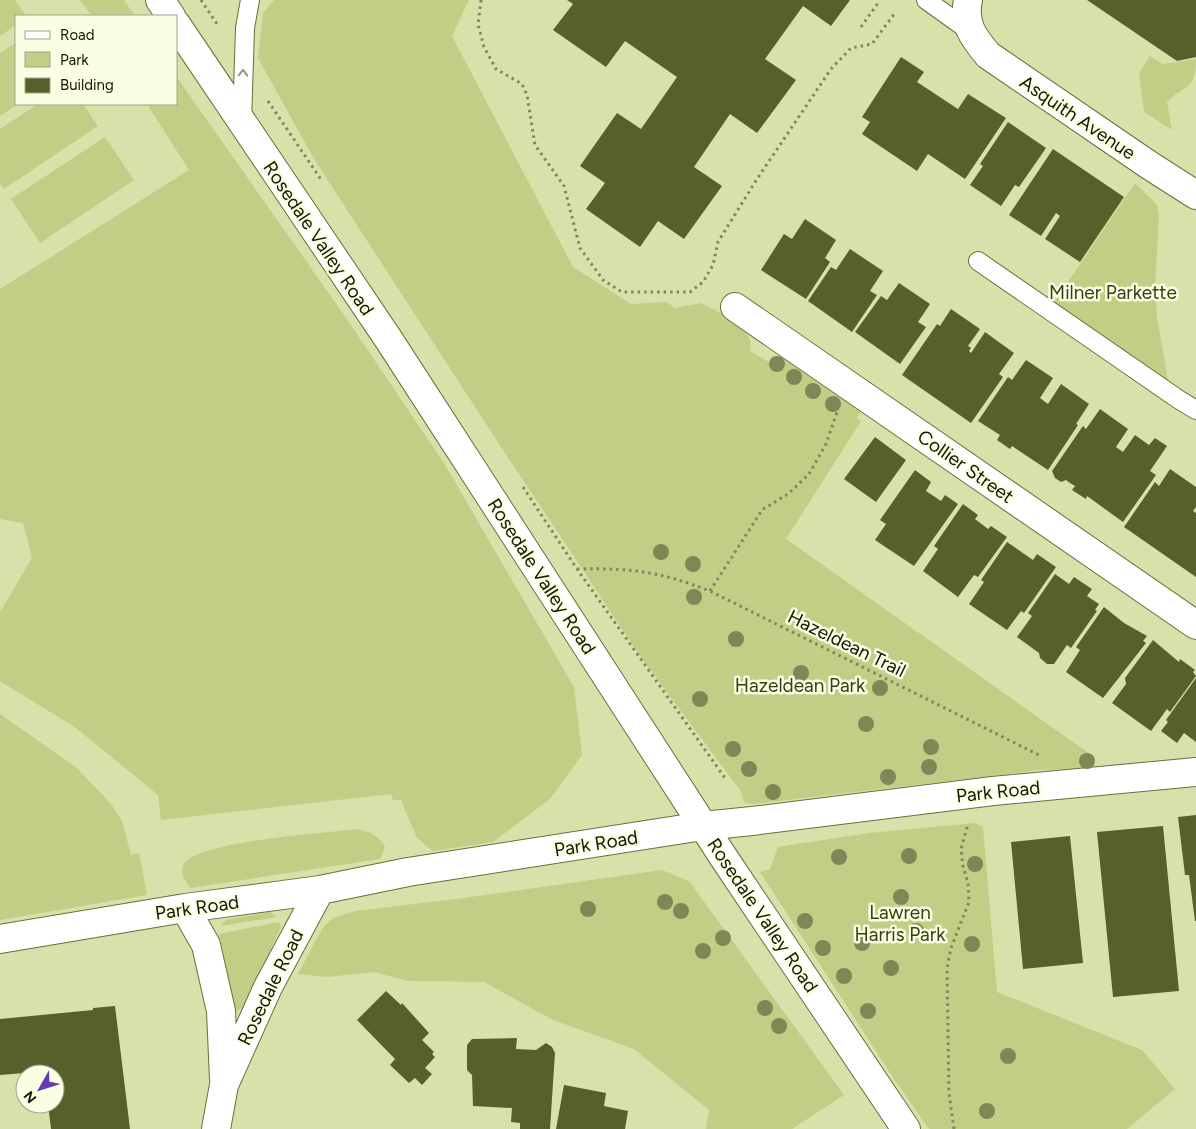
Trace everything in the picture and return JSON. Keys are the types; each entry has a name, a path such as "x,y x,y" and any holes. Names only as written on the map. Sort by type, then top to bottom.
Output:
{"street":[{"path":"160,0 170,15"},
{"path":"968,0 966,11 968,30"},
{"name":"Rosedale Valley Road","path":"178,27 394,349 703,826 906,1129"},
{"name":"Asquith Avenue","path":"968,30 988,55 1149,165 1196,194"},
{"name":"Collier Street","path":"735,307 1195,623"},
{"name":"Park Road","path":"0,939 184,908 320,890 408,872 703,826 993,790 1196,772"},
{"name":"Rosedale Road","path":"224,1085 268,987 320,890"},
{"name":"Rosedale Road","path":"184,908 206,945 219,1002 224,1085 216,1129"}],"lane":[{"path":"242,122 245,28 250,0"},
{"path":"926,0 968,30"},
{"path":"978,260 1196,410"}],"path":[{"path":"201,0 327,190"},
{"path":"481,0 478,24 484,47 496,69 522,84 530,109 535,145 564,186 580,248 603,280 622,292 690,292 703,282 713,265 718,242 757,179 831,69 851,48 872,44 895,14"},
{"path":"861,26 878,2"},
{"path":"710,591 762,510 788,494 809,474 826,444 831,428"},
{"path":"518,479 577,570 725,778"},
{"name":"Hazeldean Trail","path":"577,570 645,571 663,574 710,591 1049,760"},
{"path":"954,1129 949,1093 947,968 951,948 969,902 968,883 961,849 970,816"}],"green space":[{"path":"0,0 15,0 25,15 15,15 15,26 0,36"},
{"path":"80,0 124,0 134,15 91,15"},
{"name":"Hazeldean Park","path":"274,0 469,0 452,36 573,267 631,304 667,302 675,308 701,303 726,316 742,328 750,342 750,351 769,362 781,358 788,359 861,411 857,418 861,421 786,539 1090,754 1091,768 1041,770 754,804 745,803 740,790 642,659 501,447 314,159 258,58 263,13"},
{"path":"15,44 16,105 0,116 0,53"},
{"path":"1150,56 1163,64 1196,59 1192,82 1167,102 1172,130 1144,112 1139,73"},
{"path":"178,79 344,315 444,463 574,687 582,755 550,799 493,842 433,851 417,838 401,800 393,800 391,794 161,820 158,795 76,728 0,681 0,612 32,558 23,523 0,519 0,289 189,170 148,105 178,105"},
{"path":"36,105 84,105 98,126 4,189 0,184 0,129"},
{"path":"105,137 134,180 40,243 11,199"},
{"name":"Milner Parkette","path":"1135,183 1157,205 1159,215 1155,290 1157,317 1169,386 1053,304"},
{"path":"0,714 77,768 111,804 122,821 131,855 139,853 147,895 0,920"},
{"name":"Lawren Harris Park","path":"975,823 983,827 997,992 1142,1050 1175,1089 1127,1129 929,1129 894,1079 760,872 770,869 778,847 869,833"},
{"path":"357,829 374,835 383,843 385,847 380,859 190,888 183,875 183,866 192,857 210,850 262,840"},
{"path":"662,870 689,881 844,1095 792,1129 706,1129 709,1110 634,1049 553,1020 484,982 408,981 374,972 327,977 298,974 323,927 333,918 355,911"},
{"path":"270,912 277,917 220,926 226,920"},
{"path":"279,922 281,927 245,1006 238,1011 235,1008 219,934"}],"building":[{"path":"567,0 850,0 831,26 803,6 765,59 796,80 757,133 730,114 694,167 722,186 684,239 658,221 640,247 586,209 605,183 580,166 617,113 641,129 677,77 625,41 606,67 553,30 573,4"},
{"path":"1087,0 1196,0 1196,57 1177,61"},
{"path":"901,57 924,72 917,82 958,109 968,94 1006,118 965,179 928,154 917,171 862,134 870,122 862,117"},
{"path":"1008,122 1046,148 1019,187 1015,185 1001,206 970,185 983,166 980,164"},
{"path":"1053,149 1124,197 1080,262 1045,239 1060,216 1056,213 1041,236 1009,215"},
{"path":"805,219 836,240 825,258 830,262 806,299 761,270 784,234 792,239"},
{"path":"850,249 883,271 870,291 877,295 852,332 808,301 831,267 836,270"},
{"path":"899,283 930,304 918,322 926,327 900,364 855,332 881,296 887,300"},
{"path":"951,309 980,329 968,346 971,348 969,351 971,353 985,332 1014,353 999,374 1003,377 971,423 902,375 937,324 940,326"},
{"path":"1026,360 1053,378 1040,398 1048,404 1061,384 1089,404 1076,424 1078,425 1048,470 1012,446 1010,449 997,440 1000,435 978,421 1008,377 1012,380"},
{"path":"1100,409 1128,429 1116,447 1123,452 1135,435 1149,445 1155,438 1167,446 1150,471 1156,475 1123,522 1087,496 1086,499 1072,490 1075,486 1066,480 1061,482 1055,478 1052,471 1083,426 1086,429"},
{"path":"875,437 906,460 876,502 844,479"},
{"path":"1170,469 1196,487 1196,507 1193,511 1196,513 1196,577 1124,527 1155,482 1159,486"},
{"path":"915,470 931,482 926,491 941,501 945,495 958,504 914,566 875,540 886,524 880,520"},
{"path":"963,504 978,515 975,519 988,529 991,526 1007,537 978,577 974,575 958,597 923,571 938,549 934,546"},
{"path":"1007,542 1033,560 1037,554 1056,567 1024,613 1021,611 1007,630 969,604 984,582 981,580"},
{"path":"1055,574 1069,584 1074,577 1092,589 1087,596 1099,604 1095,610 1097,611 1071,648 1067,645 1054,664 1047,664 1040,658 1039,653 1017,637 1032,616 1028,613"},
{"path":"1104,607 1124,623 1147,636 1143,641 1146,643 1103,698 1066,672 1080,650 1076,647"},
{"path":"1153,640 1179,662 1180,659 1195,670 1193,672 1196,676 1170,712 1167,709 1151,731 1112,703 1126,684 1125,678"},
{"path":"1196,678 1196,742 1184,733 1177,743 1161,731 1168,722 1166,720"},
{"path":"1196,815 1195,921 1189,875 1185,875 1178,817"},
{"path":"1163,826 1179,991 1113,997 1097,832"},
{"path":"1070,836 1083,963 1023,969 1011,842"},
{"path":"386,991 401,1005 402,1003 429,1033 422,1040 434,1052 432,1054 435,1057 425,1068 432,1074 422,1085 415,1078 409,1083 390,1065 395,1059 357,1020"},
{"path":"115,1006 130,1129 51,1129 49,1114 65,1114 65,1064 15,1064 15,1074 0,1075 0,1019 93,1010 93,1008"},
{"path":"517,1038 516,1049 536,1050 546,1043 552,1047 555,1053 550,1129 520,1129 520,1123 511,1122 512,1108 473,1106 472,1075 467,1070 467,1045 472,1039"},
{"path":"564,1085 606,1093 604,1106 628,1111 625,1129 556,1129"}]}
